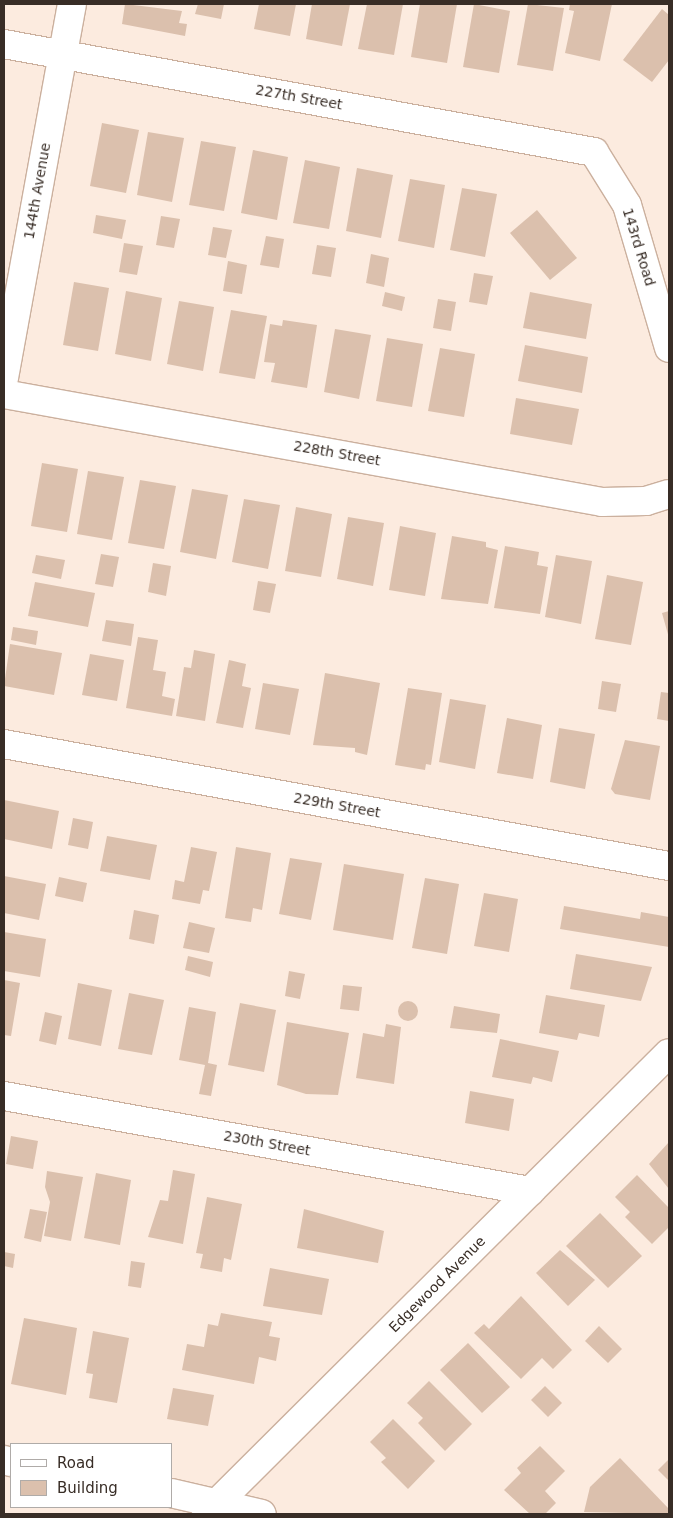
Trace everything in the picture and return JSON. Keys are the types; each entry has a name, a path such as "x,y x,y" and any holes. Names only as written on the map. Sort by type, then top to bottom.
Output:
{"street":[{"name":"144th Avenue","path":"4,378 72,4"},
{"name":"227th Street","path":"4,44 594,152"},
{"name":"143rd Road","path":"594,152 627,205 669,348"},
{"name":"228th Street","path":"4,394 602,502 646,501 669,494"},
{"name":"229th Street","path":"4,744 669,866"},
{"name":"Edgewood Avenue","path":"212,1508 669,1053"},
{"name":"230th Street","path":"4,1096 530,1191"},
{"path":"172,1493 212,1508 262,1514"}],"building":[{"path":"125,4 182,11 179,23 187,24 185,36 122,24"},
{"path":"198,4 224,4 221,19 195,14"},
{"path":"259,4 296,4 290,36 254,29"},
{"path":"312,4 350,4 342,46 306,39"},
{"path":"367,4 403,4 394,55 358,49"},
{"path":"420,4 457,4 447,63 411,57"},
{"path":"474,4 510,11 499,73 463,67"},
{"path":"528,4 564,8 553,71 517,65"},
{"path":"570,4 612,4 600,61 565,53 574,11 569,10"},
{"path":"662,9 669,15 669,60 652,82 623,60"},
{"path":"102,123 139,130 126,193 90,186"},
{"path":"148,132 184,138 172,202 137,195"},
{"path":"201,141 236,147 224,211 189,205"},
{"path":"253,150 288,157 277,220 241,213"},
{"path":"305,160 340,167 329,229 293,223"},
{"path":"357,168 393,175 381,238 346,231"},
{"path":"410,179 445,185 434,248 398,241"},
{"path":"462,188 497,194 485,257 450,250"},
{"path":"537,210 577,258 550,280 510,233"},
{"path":"96,215 126,220 122,239 93,233"},
{"path":"161,216 180,219 174,248 156,245"},
{"path":"213,227 232,230 226,258 208,255"},
{"path":"266,236 284,239 279,268 260,265"},
{"path":"124,243 143,246 137,275 119,272"},
{"path":"317,245 336,248 331,277 312,274"},
{"path":"371,254 389,258 384,287 366,283"},
{"path":"228,261 247,265 242,294 223,291"},
{"path":"474,273 493,276 487,305 469,302"},
{"path":"74,282 109,288 98,351 63,345"},
{"path":"126,291 162,298 151,361 115,354"},
{"path":"385,292 405,297 402,311 382,306"},
{"path":"530,292 592,304 586,339 523,328"},
{"path":"438,299 456,302 451,331 433,328"},
{"path":"179,301 214,307 203,371 167,364"},
{"path":"231,310 267,316 255,379 219,373"},
{"path":"283,320 317,325 307,388 271,382 275,363 264,362 270,324 282,326"},
{"path":"335,329 371,335 359,399 324,392"},
{"path":"387,338 423,344 412,407 376,401"},
{"path":"525,345 588,357 582,393 518,381"},
{"path":"440,348 475,354 464,417 428,411"},
{"path":"516,398 579,409 572,445 510,434"},
{"path":"42,463 78,469 67,532 31,526"},
{"path":"88,471 124,477 112,540 77,534"},
{"path":"140,480 176,486 164,549 128,543"},
{"path":"192,489 228,495 216,559 180,552"},
{"path":"244,499 280,505 268,569 232,562"},
{"path":"296,507 332,514 321,577 285,571"},
{"path":"348,517 384,523 373,586 337,579"},
{"path":"400,526 436,533 425,596 389,590"},
{"path":"452,536 486,542 486,547 498,550 488,604 441,599"},
{"path":"505,546 539,552 537,565 548,567 540,614 494,608"},
{"path":"101,554 119,557 113,587 95,584"},
{"path":"36,555 65,560 61,579 32,573"},
{"path":"556,555 592,561 581,624 545,617"},
{"path":"153,563 171,566 166,596 148,592"},
{"path":"607,575 643,582 631,645 595,639"},
{"path":"258,581 276,584 270,613 253,610"},
{"path":"35,582 95,593 88,627 28,616"},
{"path":"669,611 669,638 662,613"},
{"path":"106,620 134,624 131,646 102,641"},
{"path":"13,627 38,631 36,645 11,640"},
{"path":"138,637 158,640 153,670 166,672 162,696 175,699 172,716 126,708"},
{"path":"10,644 62,653 54,695 4,686"},
{"path":"194,650 215,654 205,721 176,716 184,667 191,668"},
{"path":"90,654 124,660 117,701 82,695"},
{"path":"229,660 246,664 242,686 251,688 243,728 216,723"},
{"path":"325,673 380,683 367,755 355,752 355,748 313,745"},
{"path":"602,681 621,684 616,712 598,709"},
{"path":"263,683 299,689 290,735 255,729"},
{"path":"408,688 442,693 431,765 426,764 425,770 395,765"},
{"path":"661,692 669,693 669,721 657,719"},
{"path":"450,699 486,705 475,769 439,762"},
{"path":"507,718 542,725 533,779 497,773"},
{"path":"559,728 595,734 585,789 550,782"},
{"path":"625,740 660,746 650,800 615,794 611,789"},
{"path":"4,800 59,811 52,849 4,839"},
{"path":"73,818 93,822 88,849 68,845"},
{"path":"107,836 157,845 150,880 100,871"},
{"path":"191,847 217,852 209,891 203,890 200,904 172,899 175,880 184,882"},
{"path":"236,847 271,853 262,910 253,908 251,922 225,918"},
{"path":"290,858 322,863 311,920 279,914"},
{"path":"344,864 404,874 393,940 333,930"},
{"path":"4,876 46,884 39,920 4,913"},
{"path":"59,877 87,883 83,902 55,896"},
{"path":"425,878 459,884 447,954 412,948"},
{"path":"484,893 518,899 509,952 474,946"},
{"path":"564,906 640,919 641,912 669,917 669,947 560,929"},
{"path":"134,910 159,915 154,944 129,939"},
{"path":"189,922 215,928 209,953 183,948"},
{"path":"4,932 46,939 40,977 4,971"},
{"path":"576,954 652,967 641,1001 570,989"},
{"path":"188,956 213,962 210,977 185,970"},
{"path":"289,971 305,974 300,999 285,996"},
{"path":"4,980 20,983 11,1036 4,1035"},
{"path":"78,983 112,990 101,1046 68,1039"},
{"path":"343,985 362,987 359,1011 340,1009"},
{"path":"129,993 164,1000 152,1055 118,1049"},
{"path":"546,995 605,1005 599,1037 579,1033 577,1040 539,1033"},
{"path":"408,1001 415,1004 418,1011 415,1018 408,1021 401,1018 398,1011 401,1004"},
{"path":"240,1003 276,1010 264,1072 228,1065"},
{"path":"454,1006 500,1014 497,1033 450,1028"},
{"path":"189,1007 216,1012 208,1063 217,1065 211,1096 199,1094 205,1065 179,1060"},
{"path":"45,1012 62,1016 56,1045 39,1041"},
{"path":"287,1022 349,1033 338,1095 306,1094 277,1085"},
{"path":"386,1024 401,1027 394,1084 356,1078 363,1033 384,1037"},
{"path":"500,1039 559,1051 552,1082 533,1077 531,1084 492,1077"},
{"path":"470,1091 514,1099 509,1131 465,1123"},
{"path":"11,1136 38,1141 33,1169 6,1164"},
{"path":"669,1142 669,1189 649,1164"},
{"path":"173,1170 195,1174 183,1244 148,1237 160,1200 168,1201"},
{"path":"47,1171 83,1177 71,1241 44,1236 50,1202 45,1187"},
{"path":"96,1173 131,1180 120,1245 84,1238"},
{"path":"637,1175 669,1208 669,1227 652,1244 625,1217 630,1212 615,1197"},
{"path":"207,1197 242,1204 231,1260 224,1258 222,1272 200,1268 203,1254 196,1253"},
{"path":"30,1209 47,1212 41,1242 24,1238"},
{"path":"304,1209 384,1231 378,1263 297,1248"},
{"path":"600,1213 642,1256 608,1288 566,1246"},
{"path":"560,1250 595,1280 568,1306 536,1273"},
{"path":"4,1252 15,1254 13,1268 4,1266"},
{"path":"131,1261 145,1263 141,1288 128,1286"},
{"path":"270,1268 329,1279 322,1315 263,1306"},
{"path":"521,1296 572,1350 553,1369 542,1358 521,1379 474,1333 484,1324 489,1329"},
{"path":"221,1313 272,1322 269,1336 280,1338 276,1361 259,1357 254,1384 182,1370 187,1344 204,1347 208,1324 218,1326"},
{"path":"24,1318 77,1328 66,1395 11,1384"},
{"path":"599,1326 622,1349 608,1363 585,1341"},
{"path":"93,1331 129,1338 117,1403 89,1398 93,1374 86,1373"},
{"path":"468,1343 510,1387 482,1413 440,1370"},
{"path":"429,1381 472,1424 445,1451 418,1423 423,1418 407,1403"},
{"path":"545,1386 562,1403 548,1417 531,1400"},
{"path":"173,1388 214,1395 208,1426 167,1419"},
{"path":"393,1419 435,1461 408,1489 381,1462 386,1458 370,1442"},
{"path":"540,1446 565,1471 545,1491 556,1503 545,1514 530,1514 504,1490 521,1473 517,1468"},
{"path":"620,1458 669,1509 669,1514 584,1512 590,1487"},
{"path":"669,1459 669,1481 658,1470"}]}
